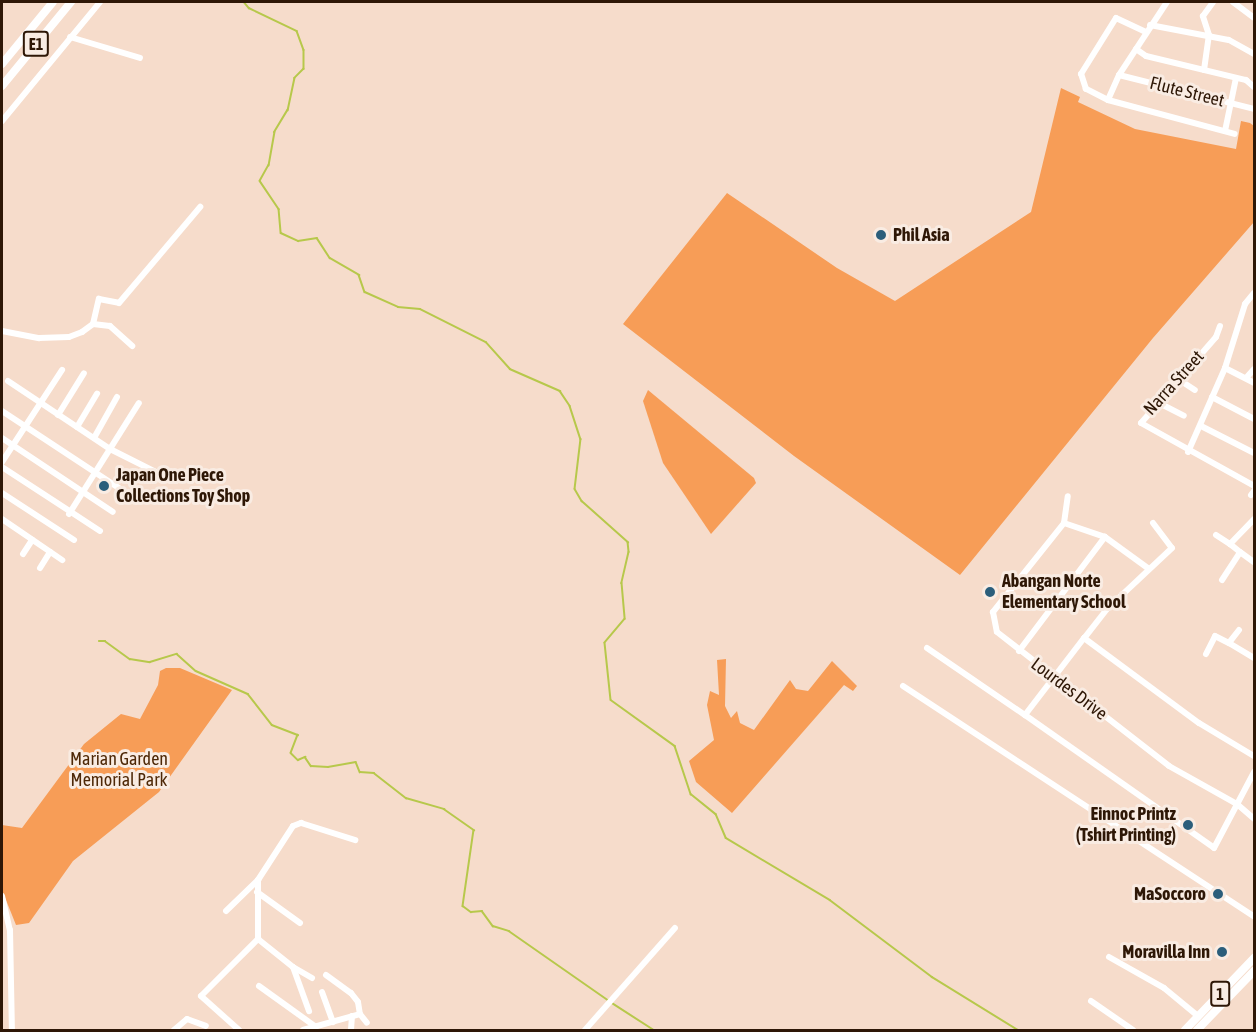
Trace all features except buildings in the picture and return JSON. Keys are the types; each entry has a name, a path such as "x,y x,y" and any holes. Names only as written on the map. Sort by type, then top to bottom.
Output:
{"highway":[{"name":"E1","path":"2,64 53,2"},
{"name":"E1","path":"2,86 71,2"},
{"name":"1","path":"1185,1030 1254,958"},
{"name":"1","path":"1197,1030 1254,971"}],"street":[{"path":"2,121 100,2"},
{"path":"1108,100 1119,75 1167,2"},
{"path":"1204,70 1209,35 1203,16 1213,2"},
{"path":"1233,2 1254,18"},
{"path":"1146,32 1116,18 1081,75 1086,89 1108,100 1235,134"},
{"path":"1150,25 1209,35 1254,54"},
{"path":"70,38 140,58"},
{"path":"1136,49 1146,56 1236,78 1254,87"},
{"name":"Flute Street","path":"1119,75 1254,109"},
{"path":"1225,131 1236,78"},
{"path":"93,324 99,299 119,303 200,207"},
{"path":"1254,293 1245,304 1225,368 1188,452 1254,486"},
{"path":"2,331 69,338 93,324 110,326 132,346"},
{"name":"Narra Street","path":"1188,452 1141,423 1216,337 1220,326"},
{"path":"1225,368 1254,383"},
{"path":"1246,378 1254,369"},
{"path":"2,462 62,370"},
{"path":"58,415 84,373"},
{"path":"1178,379 1195,390"},
{"path":"8,381 110,449 168,477"},
{"path":"77,427 97,394"},
{"path":"94,438 117,397"},
{"path":"1212,397 1254,419"},
{"path":"1157,402 1184,416"},
{"path":"69,514 139,403"},
{"path":"2,411 122,490"},
{"path":"1201,426 1254,453"},
{"path":"2,438 113,512"},
{"path":"2,467 69,514 100,531"},
{"path":"2,494 74,540"},
{"path":"1068,496 1064,523 1105,537 1149,569"},
{"path":"2,519 62,560"},
{"path":"1230,544 1254,519"},
{"name":"Lourdes Drive","path":"1064,523 993,612 997,632 1054,679 1169,766 1237,804 1254,819"},
{"path":"1025,715 1084,638 1172,548 1153,523"},
{"path":"1216,535 1254,562"},
{"path":"1019,651 1105,537"},
{"path":"23,554 32,540"},
{"path":"40,568 50,552"},
{"path":"1222,580 1240,552"},
{"path":"1229,643 1239,630"},
{"path":"1206,654 1215,636 1254,658"},
{"path":"1084,638 1199,723 1254,756"},
{"path":"927,648 1214,848 1254,772"},
{"path":"903,686 1254,917"},
{"path":"226,911 258,880 293,826 301,823 355,840"},
{"path":"239,1030 205,1004 201,993 258,939 258,880"},
{"path":"257,892 300,923"},
{"path":"2,896 10,930 12,1030"},
{"path":"585,1030 675,928"},
{"path":"258,939 293,967 312,978"},
{"path":"1109,957 1164,988 1198,1017"},
{"path":"293,967 309,1011"},
{"path":"326,975 351,993 358,1002 360,1014 367,1023"},
{"path":"259,986 309,1029 360,1014"},
{"path":"322,992 332,1022 330,1030"},
{"path":"1091,1001 1133,1030"},
{"path":"351,1030 352,1016"},
{"path":"174,1030 187,1019 206,1026"}],"green space":[{"path":"1061,88 1080,97 1078,102 1135,129 1236,149 1241,121 1250,123 1254,126 1254,222 1153,338 960,575 794,456 623,324 727,193 837,268 895,301 1031,212"},
{"path":"648,390 754,478 756,483 711,534 663,463 643,401"},
{"path":"726,659 725,706 731,718 737,711 740,723 754,730 790,680 796,689 808,691 832,661 857,686 853,691 844,685 732,813 696,782 689,761 714,740 707,705 710,691 719,695 717,660"},
{"name":"Marian Garden Memorial Park","path":"166,668 180,668 232,690 159,792 73,861 29,923 16,925 2,890 2,825 22,828 84,744 121,714 140,719 158,685 160,671"}],"waterway":[{"path":"244,2 249,8 297,31 304,50 304,69 295,78 288,110 275,132 269,165 260,181 279,209 281,233 298,241 317,238 330,258 359,275 365,292 398,307 420,309 486,342 510,369 560,391 570,406 581,439 575,489 582,501 628,542 629,552 622,583 625,619 605,643 611,700 675,746 691,794 716,814 726,838 830,900 932,977 1018,1030"},
{"path":"99,641 105,641 130,659 150,662 177,654 196,671 248,694 272,725 298,735 291,753 298,760 305,757 311,766 328,767 356,762 360,772 374,773 406,798 444,809 474,830 463,906 471,912 482,911 493,926 509,931 608,1000"},
{"path":"612,1003 654,1030"}],"place":[{"name":"Phil Asia","path":"881,235"},
{"name":"Japan One Piece Collections Toy Shop","path":"104,486"},
{"name":"Abangan Norte Elementary School","path":"990,592"},
{"name":"Einnoc Printz (Tshirt Printing)","path":"1188,825"},
{"name":"MaSoccoro","path":"1218,894"},
{"name":"Moravilla Inn","path":"1222,952"}]}
